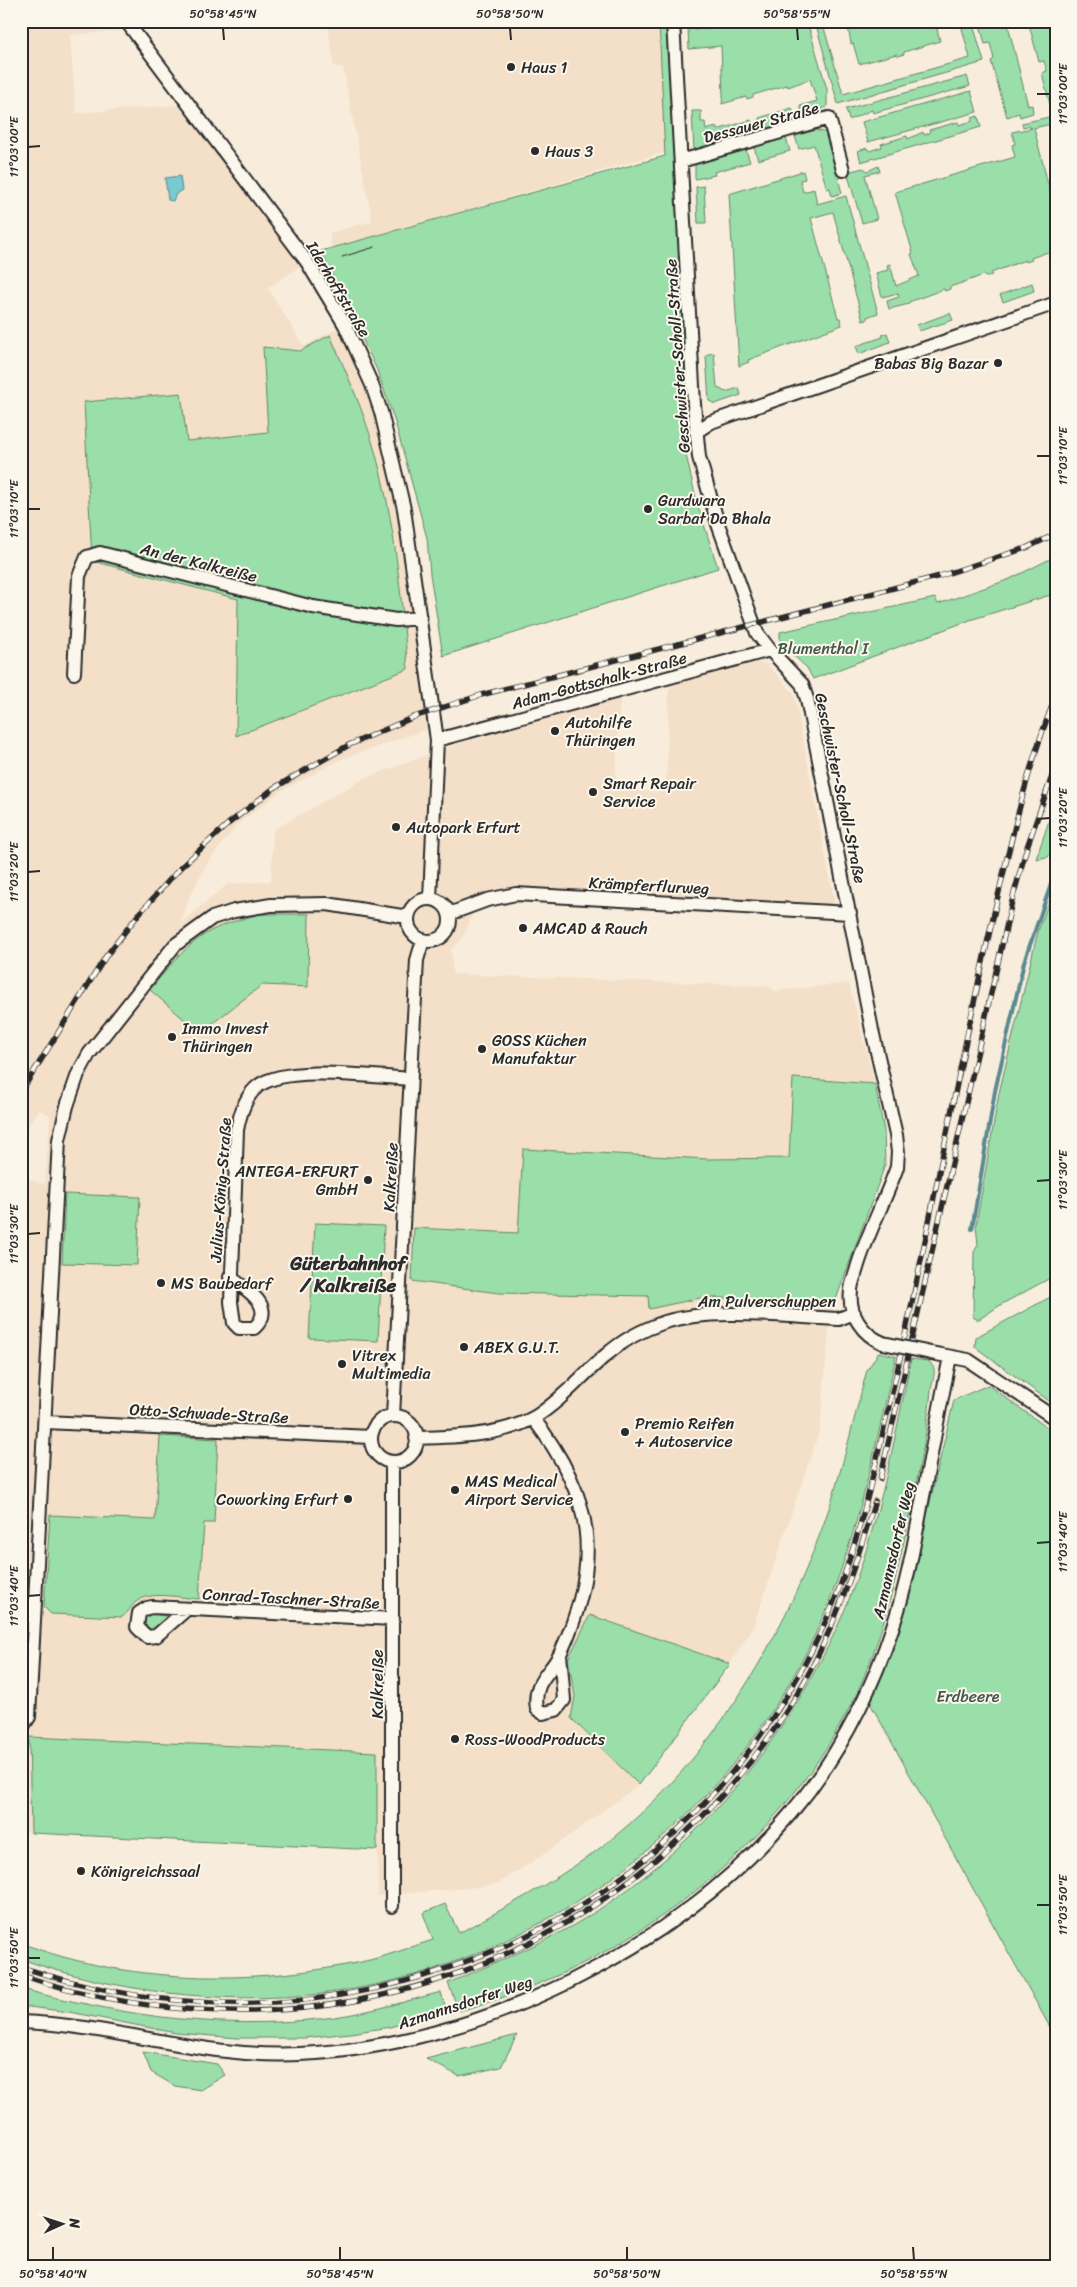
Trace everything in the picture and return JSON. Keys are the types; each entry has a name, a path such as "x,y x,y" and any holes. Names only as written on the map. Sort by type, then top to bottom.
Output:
{"street":[{"name":"Iderhoffstraße","path":"126,21 306,262 345,325 372,384 381,412 404,509 437,740"},
{"name":"Geschwister-Scholl-Straße","path":"673,21 696,432 699,457 718,524 757,633 802,684 807,699 898,1152 897,1167 861,1256 850,1291 854,1313 866,1333 883,1343 968,1360 1056,1419"},
{"name":"Dessauer Straße","path":"681,161 829,118 843,170"},
{"path":"696,432 711,422 1056,303"},
{"name":"An der Kalkreiße","path":"74,673 79,576 87,557 100,553 313,607 396,620 420,618"},
{"name":"Adam-Gottschalk-Straße","path":"437,740 770,650"},
{"path":"430,899 437,740"},
{"name":"Krämpferflurweg","path":"449,914 487,900 516,894 850,913"},
{"path":"430,899 442,904 449,914 448,928 444,934 432,941 423,940 414,935 410,929 408,917 413,906 418,902 430,899"},
{"path":"21,1729 29,1716 26,1682 45,1422 60,1140 66,1106 78,1074 102,1036 175,945 212,918 234,911 272,905 327,904 408,917"},
{"name":"Kalkreiße","path":"394,1416 417,960 423,940"},
{"name":"Julius-König-Straße","path":"230,1277 237,1130 239,1117 250,1094 259,1085 277,1077 297,1073 411,1079"},
{"name":"Am Pulverschuppen","path":"416,1438 483,1434 533,1418 559,1399 606,1354 634,1336 666,1322 701,1315 839,1319 854,1313"},
{"name":"Azmannsdorfer Weg","path":"21,2022 74,2025 176,2045 239,2053 298,2054 358,2049 401,2040 470,2021 548,1992 631,1948 680,1914 737,1867 790,1814 823,1771 859,1708 893,1627 910,1567 950,1357"},
{"path":"394,1416 406,1420 412,1425 416,1438 412,1452 407,1458 392,1462 379,1457 371,1444 371,1437 373,1430 381,1420 394,1416"},
{"path":"533,1418 556,1447 573,1482 586,1529 588,1548 584,1585 577,1612 560,1654"},
{"name":"Otto-Schwade-Straße","path":"45,1422 371,1437"},
{"name":"Kalkreiße","path":"392,1462 392,1906"},
{"name":"Conrad-Taschner-Straße","path":"187,1609 393,1620"}],"shaded area":[{"path":"21,21 116,21 124,31 70,35 76,113 179,105 301,266 268,288 304,346 338,328 365,387 374,414 397,510 407,567 428,729 342,759 281,791 237,825 208,862 189,898 181,923 228,884 271,881 273,830 365,778 448,747 620,698 615,790 666,792 669,685 751,662 767,664 794,693 835,905 538,887 537,902 493,906 473,913 465,933 457,945 451,949 453,974 768,986 776,991 849,983 875,1084 793,1078 789,1158 708,1159 524,1149 519,1233 414,1229 412,1281 498,1293 649,1296 649,1309 705,1297 834,1305 829,1331 820,1429 753,1628 730,1664 590,1616 568,1659 575,1696 571,1718 639,1785 543,1855 499,1883 479,1887 378,1896 376,1752 29,1737 31,1833 21,1831 21,1177 45,1184 50,1115 39,1110 21,1138"},
{"path":"327,21 659,21 666,152 332,249 329,233 372,221 343,67 334,67"}],"green space":[{"path":"659,21 667,21 686,390 681,395 684,446 697,503 718,568 443,656 430,574 427,538 395,422 377,370 321,251 665,156"},
{"path":"787,21 807,21 827,89 827,107 821,109 823,115 804,121 800,106 817,101 810,79 788,87 787,85 753,95 753,97 747,99 746,97 722,104 721,46 689,49 688,29 787,26"},
{"path":"815,21 822,21 843,94 970,58 960,21 972,21 984,62 838,104"},
{"path":"847,21 935,21 940,41 904,52 904,54 898,56 897,54 859,64 853,43 851,44"},
{"path":"979,21 1007,21 1028,106 1032,105 1033,113 1020,117 1019,113 1007,117 991,61 994,59 990,43 985,44"},
{"path":"1028,21 1056,21 1056,128 1042,73 1047,71 1044,61 1039,62"},
{"path":"967,76 970,86 873,113 872,110 849,120 846,109"},
{"path":"971,91 977,112 868,142 862,122"},
{"path":"792,108 796,122 763,132 759,118"},
{"path":"692,111 701,111 701,122 705,122 706,130 716,127 717,130 751,120 754,135 694,152"},
{"path":"978,116 981,127 861,162 858,151 867,148 869,151 882,147 881,144 907,136 908,139 923,132 924,135 930,133 929,130 958,122 959,125 972,121 972,118"},
{"path":"1049,117 1051,124 1034,128 1056,216 1056,257 1050,259 1048,252 1031,258 1032,260 1026,262 1025,260 991,273 992,275 985,277 984,275 950,287 950,289 945,291 944,289 909,302 909,304 889,309 887,301 899,297 898,293 882,297 876,273 888,270 887,265 890,264 896,286 919,276 911,254 913,253 895,192 1015,157 1012,145 1015,144 1012,132 1032,128 1028,126 1023,127 1022,123"},
{"path":"816,130 824,132 828,137 840,177 838,178 842,193 832,196 830,188 827,189 814,145 799,149 795,136"},
{"path":"786,138 790,151 758,160 754,147"},
{"path":"746,150 750,162 714,172 715,175 695,179 695,164"},
{"path":"878,166 880,171 865,175 877,219 862,223 847,172 863,168 868,171"},
{"path":"803,171 805,179 800,180 803,192 814,189 817,204 846,196 878,313 867,317 867,320 863,321 833,212 811,218 838,318 840,318 842,325 748,360 749,362 739,366 729,194"},
{"path":"704,186 706,223 698,223 696,187"},
{"path":"1032,283 1034,291 1003,302 1000,295"},
{"path":"950,313 953,320 919,331 917,325"},
{"path":"887,333 890,342 859,354 856,346 883,337 882,335"},
{"path":"330,335 365,419 381,475 396,558 408,669 236,736 238,599 92,561 84,402 181,393 187,441 268,432 263,347 300,351"},
{"path":"714,353 717,387 725,392 739,388 741,395 715,404 709,401 706,356"},
{"name":"Blumenthal I","path":"1056,556 1056,595 1047,596 970,620 813,679 807,668 780,643 780,632 935,598 938,604 1010,579"},
{"path":"1056,800 1056,846 1048,857 1036,859"},
{"path":"1056,883 1056,1275 1002,1304 978,1320 973,1317 974,1252 978,1245 976,1225 999,1093 1038,931"},
{"path":"259,914 309,914 308,987 262,985 200,1033 150,990 190,945 210,931"},
{"path":"793,1078 875,1084 884,1131 885,1165 834,1305 705,1297 649,1309 648,1296 498,1293 412,1281 414,1228 518,1233 523,1149 708,1159 789,1158"},
{"path":"65,1194 140,1197 137,1265 62,1263"},
{"path":"315,1223 384,1226 378,1341 309,1338"},
{"path":"1056,1294 1056,1406 975,1347 976,1337"},
{"path":"879,1352 896,1356 868,1476 846,1555 832,1594 798,1668 758,1731 711,1789 657,1842 598,1888 534,1927 465,1958 394,1981 320,1994 244,1998 169,1993 94,1980 21,1959 21,1943 62,1957 104,1967 146,1973 233,1977 319,1969 361,1962 433,1940 423,1913 445,1904 459,1933 543,1886 592,1854 629,1824 664,1791 696,1755 725,1717 751,1676 775,1634 815,1547 837,1482 867,1370"},
{"path":"911,1359 929,1361 934,1368 934,1376 922,1452 904,1539 893,1589 870,1662 860,1686 829,1744 791,1797 746,1847 695,1891 640,1930 582,1964 521,1991 459,2011 448,1983 505,1959 561,1932 608,1903 653,1869 695,1831 734,1788 770,1742 802,1694 829,1644 851,1594 879,1507"},
{"name":"Erdbeere","path":"988,1385 1056,1434 1056,2038 870,1703 900,1629 954,1400"},
{"path":"160,1436 218,1439 214,1523 204,1523 199,1599 160,1595 145,1597 136,1602 122,1617 51,1614 44,1607 50,1515 155,1520"},
{"path":"152,1614 166,1616 167,1620 155,1630 148,1631 143,1625 144,1619"},
{"path":"590,1615 730,1664 639,1785 571,1718 575,1696 568,1659"},
{"path":"29,1737 377,1752 377,1850 31,1833"},
{"path":"21,1988 56,1998 119,2011 204,2021 261,2022 334,2017 380,2008 441,1992 446,2010 390,2027 351,2033 304,2038 237,2038 176,2033 69,2012 21,2006"},
{"path":"517,2035 501,2067 459,2076 426,2059"},
{"path":"143,2052 217,2064 225,2075 201,2090 175,2086 151,2072"}],"water":[{"path":"180,176 182,190 176,194 173,201 168,200 165,178"}],"waterway":[{"path":"972,1229 995,1091 1024,962 1056,870"}],"tram line":[{"path":"342,257 375,247"}],"railway":[{"path":"21,1092 106,956 138,915 181,867 228,824 274,788 349,745 414,717 481,695 940,576 1026,548 1056,534"},
{"path":"21,1967 79,1984 137,1995 195,2002 254,2003 311,1999 369,1990 426,1975 483,1955 542,1928 598,1894 650,1855 697,1811 740,1762 778,1709 810,1653 837,1594 855,1542 876,1461 908,1321 969,1026 1008,855 1029,774 1056,696"},
{"path":"880,1479 1013,897 1027,847 1056,765"},
{"path":"21,1975 133,2003 246,2011 355,2001 461,1972 560,1926 651,1863 731,1785 799,1691 823,1645 843,1598 875,1501"}],"place":[{"name":"Haus 1","path":"511,67"},
{"name":"Haus 3","path":"535,151"},
{"name":"Babas Big Bazar","path":"998,363"},
{"name":"Gurdwara Sarbat Da Bhala","path":"648,509"},
{"name":"Autohilfe Thüringen","path":"555,731"},
{"name":"Smart Repair Service","path":"593,792"},
{"name":"Autopark Erfurt","path":"396,827"},
{"name":"AMCAD & Rauch","path":"523,928"},
{"name":"Immo Invest Thüringen","path":"172,1037"},
{"name":"GOSS Küchen Manufaktur","path":"482,1049"},
{"name":"ANTEGA-ERFURT GmbH","path":"368,1180"},
{"name":"MS Baubedarf","path":"161,1283"},
{"name":"ABEX G.U.T.","path":"464,1347"},
{"name":"Vitrex Multimedia","path":"342,1364"},
{"name":"Premio Reifen + Autoservice","path":"625,1432"},
{"name":"MAS Medical Airport Service","path":"455,1490"},
{"name":"Coworking Erfurt","path":"348,1499"},
{"name":"Ross-WoodProducts","path":"455,1739"},
{"name":"Königreichssaal","path":"81,1871"}],"district":[{"name":"Güterbahnhof / Kalkreiße","path":"348,1274"}]}
